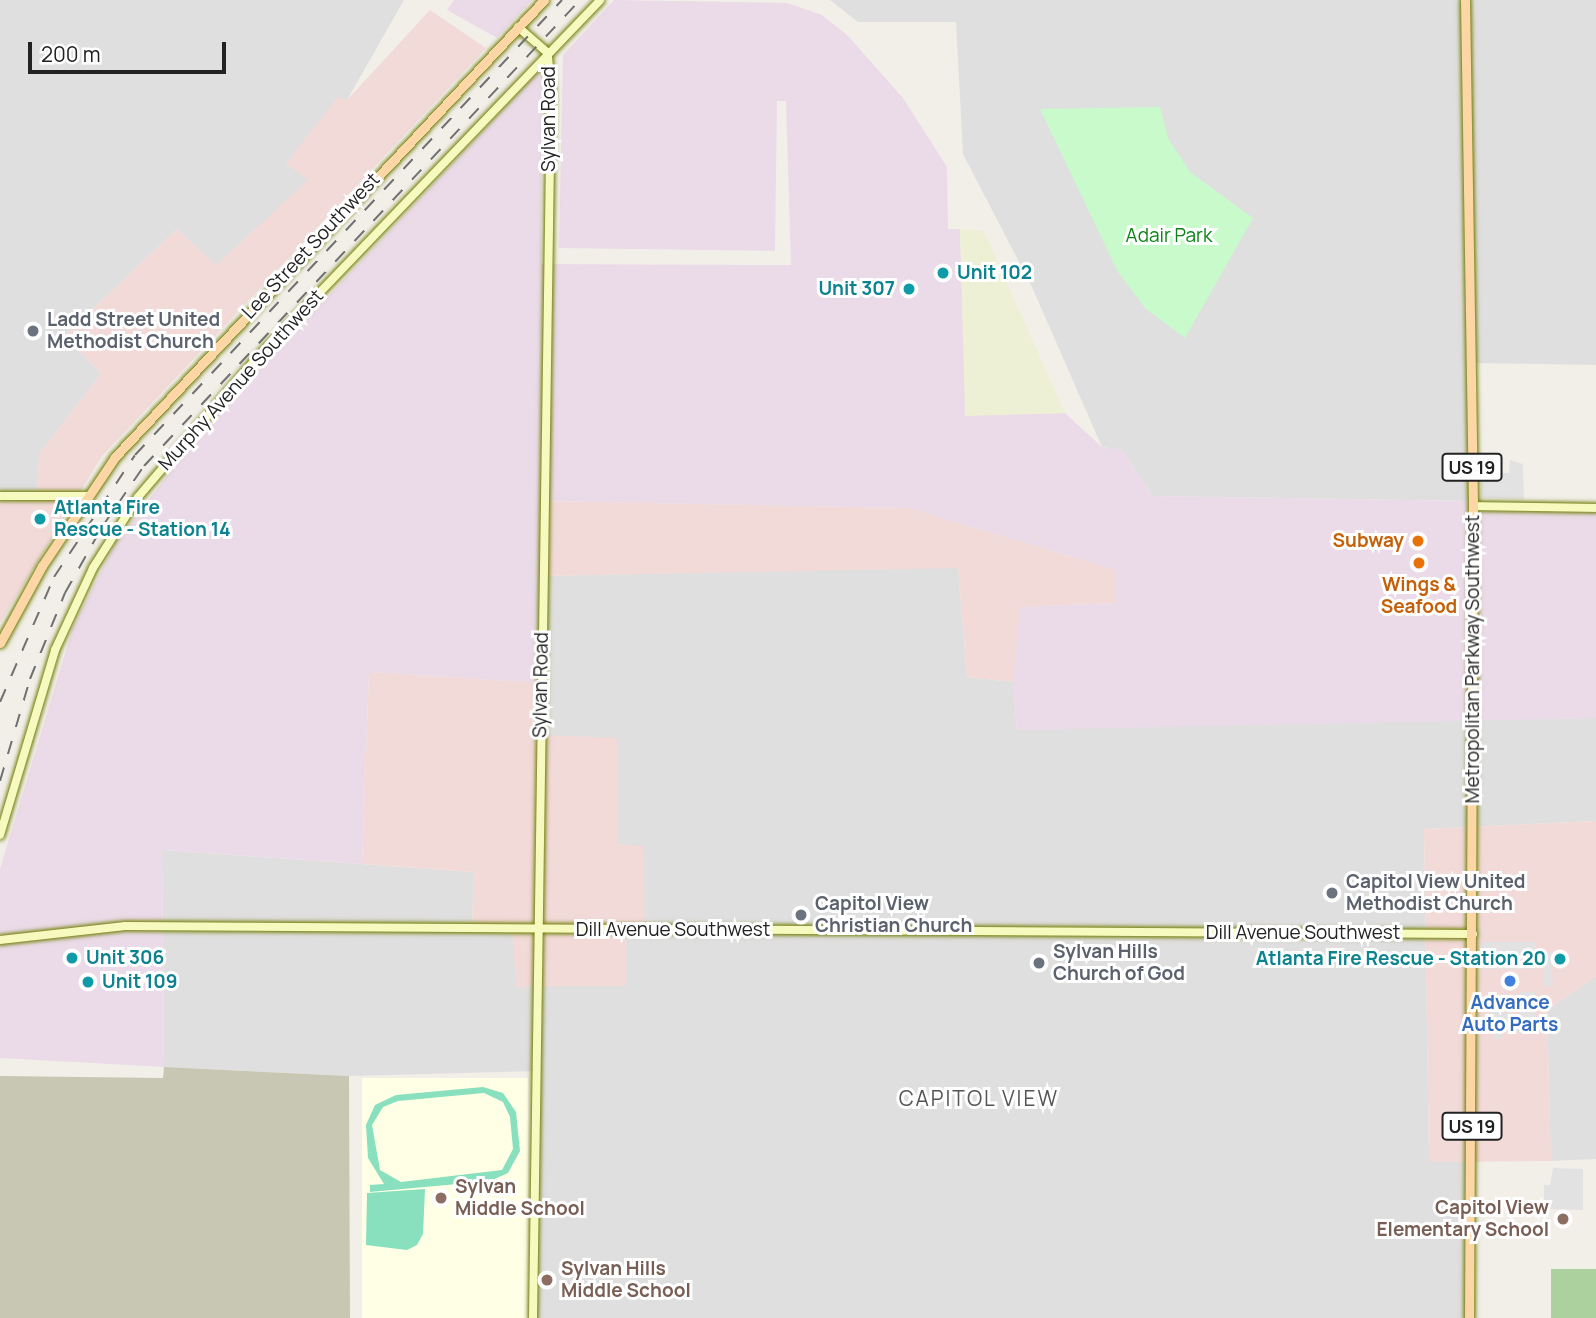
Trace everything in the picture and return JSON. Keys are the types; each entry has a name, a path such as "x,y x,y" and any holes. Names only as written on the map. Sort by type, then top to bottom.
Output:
{"main road":[{"name":"Lee Street Southwest","path":"0,643 87,496 156,410 544,0"},
{"name":"Murphy Avenue Southwest","path":"0,835 55,650 93,568 138,496 256,359 600,0"},
{"name":"Metropolitan Parkway Southwest","path":"1465,0 1473,506 1474,934 1469,1318"},
{"path":"518,27 548,53"},
{"name":"Sylvan Road","path":"533,1318 551,91 548,53"},
{"path":"0,496 87,496"},
{"path":"1473,506 1596,508"},
{"name":"Dill Avenue Southwest","path":"0,940 103,926 1474,934"}],"shaded area":[{"path":"0,0 404,0 347,100 286,163 309,180 216,266 177,229 65,335 101,374 39,454 37,501 0,501"},
{"path":"454,0 532,0 497,38 447,10"},
{"path":"614,0 787,3 822,15 847,35 903,98 947,167 948,229 960,229 966,415 1065,413 1102,447 1122,450 1153,496 1596,503 1596,718 1017,730 1013,682 1020,607 1116,603 1116,570 909,508 543,501 543,683 369,672 362,864 162,850 164,1067 0,1058 0,869 73,627 117,540 203,430 542,68 541,264 791,265 786,101 777,101 775,251 559,248 563,55"},
{"path":"830,0 1596,0 1596,365 1473,363 1475,501 1153,496 1122,450 1102,447 1032,287 963,154 956,22 858,22"},
{"path":"430,10 486,48 102,456 0,623 0,502 37,501 39,454 101,374 65,335 177,229 216,265 308,180 286,163 338,97 347,100"},
{"path":"960,229 984,231 1065,413 965,416"},
{"path":"1510,460 1523,464 1524,499 1481,498 1481,473 1509,473"},
{"path":"542,501 909,508 1116,570 1116,603 1021,607 1013,682 967,677 958,568 543,576"},
{"path":"958,567 967,677 1013,682 1017,729 1596,718 1596,821 1424,829 1429,1161 1469,1162 1468,1318 534,1318 536,1071 349,1076 164,1067 162,850 474,872 472,927 626,932 643,847 617,844 543,735 543,576"},
{"path":"369,672 543,683 543,735 617,738 617,844 643,846 645,932 626,933 625,986 516,987 512,929 472,928 474,872 362,864"},
{"path":"1596,821 1596,976 1547,1010 1551,1161 1429,1162 1424,829"},
{"path":"1482,942 1536,942 1536,969 1482,969"},
{"path":"1543,952 1551,952 1553,986 1543,986"},
{"path":"1596,976 1596,1159 1551,1161 1547,1010"},
{"path":"1520,992 1535,992 1535,1026 1528,1027 1528,1033 1501,1032 1501,1039 1494,1039 1494,1032 1484,1032 1484,1014 1490,1014 1490,1006 1505,1006 1510,1015 1520,1013"},
{"path":"164,1067 349,1076 350,1318 0,1318 0,1076 163,1078"},
{"name":"Sylvan Middle School","path":"362,1078 528,1078 528,1318 362,1318"},
{"path":"1553,1168 1583,1169 1583,1210 1544,1209 1544,1185 1550,1185"}],"green space":[{"name":"Adair Park","path":"1160,107 1168,138 1190,172 1253,218 1185,338 1146,309 1118,272 1040,109"},
{"path":"483,1087 503,1093 516,1112 520,1151 508,1173 490,1181 370,1192 370,1185 384,1184 368,1158 366,1125 375,1105 396,1095","holes":["484,1093 503,1102 510,1117 513,1149 502,1170 401,1182 380,1170 372,1125 383,1107 398,1101"]},
{"path":"425,1189 423,1234 417,1245 407,1250 366,1245 367,1193"},
{"path":"1551,1269 1596,1269 1596,1318 1551,1318"}],"railway":[{"path":"0,702 54,577 135,455 562,0"},
{"path":"0,781 30,679 65,593 102,527 144,466 580,0"}],"place":[{"name":"Unit 102","path":"943,273"},
{"name":"Unit 307","path":"909,289"},
{"name":"Ladd Street United Methodist Church","path":"33,331"},
{"name":"Atlanta Fire Rescue - Station 14","path":"40,519"},
{"name":"Subway","path":"1418,541"},
{"name":"Wings & Seafood","path":"1419,563"},
{"name":"Capitol View United Methodist Church","path":"1332,893"},
{"name":"Capitol View Christian Church","path":"801,915"},
{"name":"Unit 306","path":"72,958"},
{"name":"Atlanta Fire Rescue - Station 20","path":"1560,959"},
{"name":"Sylvan Hills Church of God","path":"1039,963"},
{"name":"Advance Auto Parts","path":"1510,981"},
{"name":"Unit 109","path":"88,982"},
{"name":"Sylvan Middle School","path":"441,1198"},
{"name":"Capitol View Elementary School","path":"1563,1219"},
{"name":"Sylvan Hills Middle School","path":"547,1280"}],"district":[{"name":"CAPITOL VIEW","path":"979,1098"}]}
